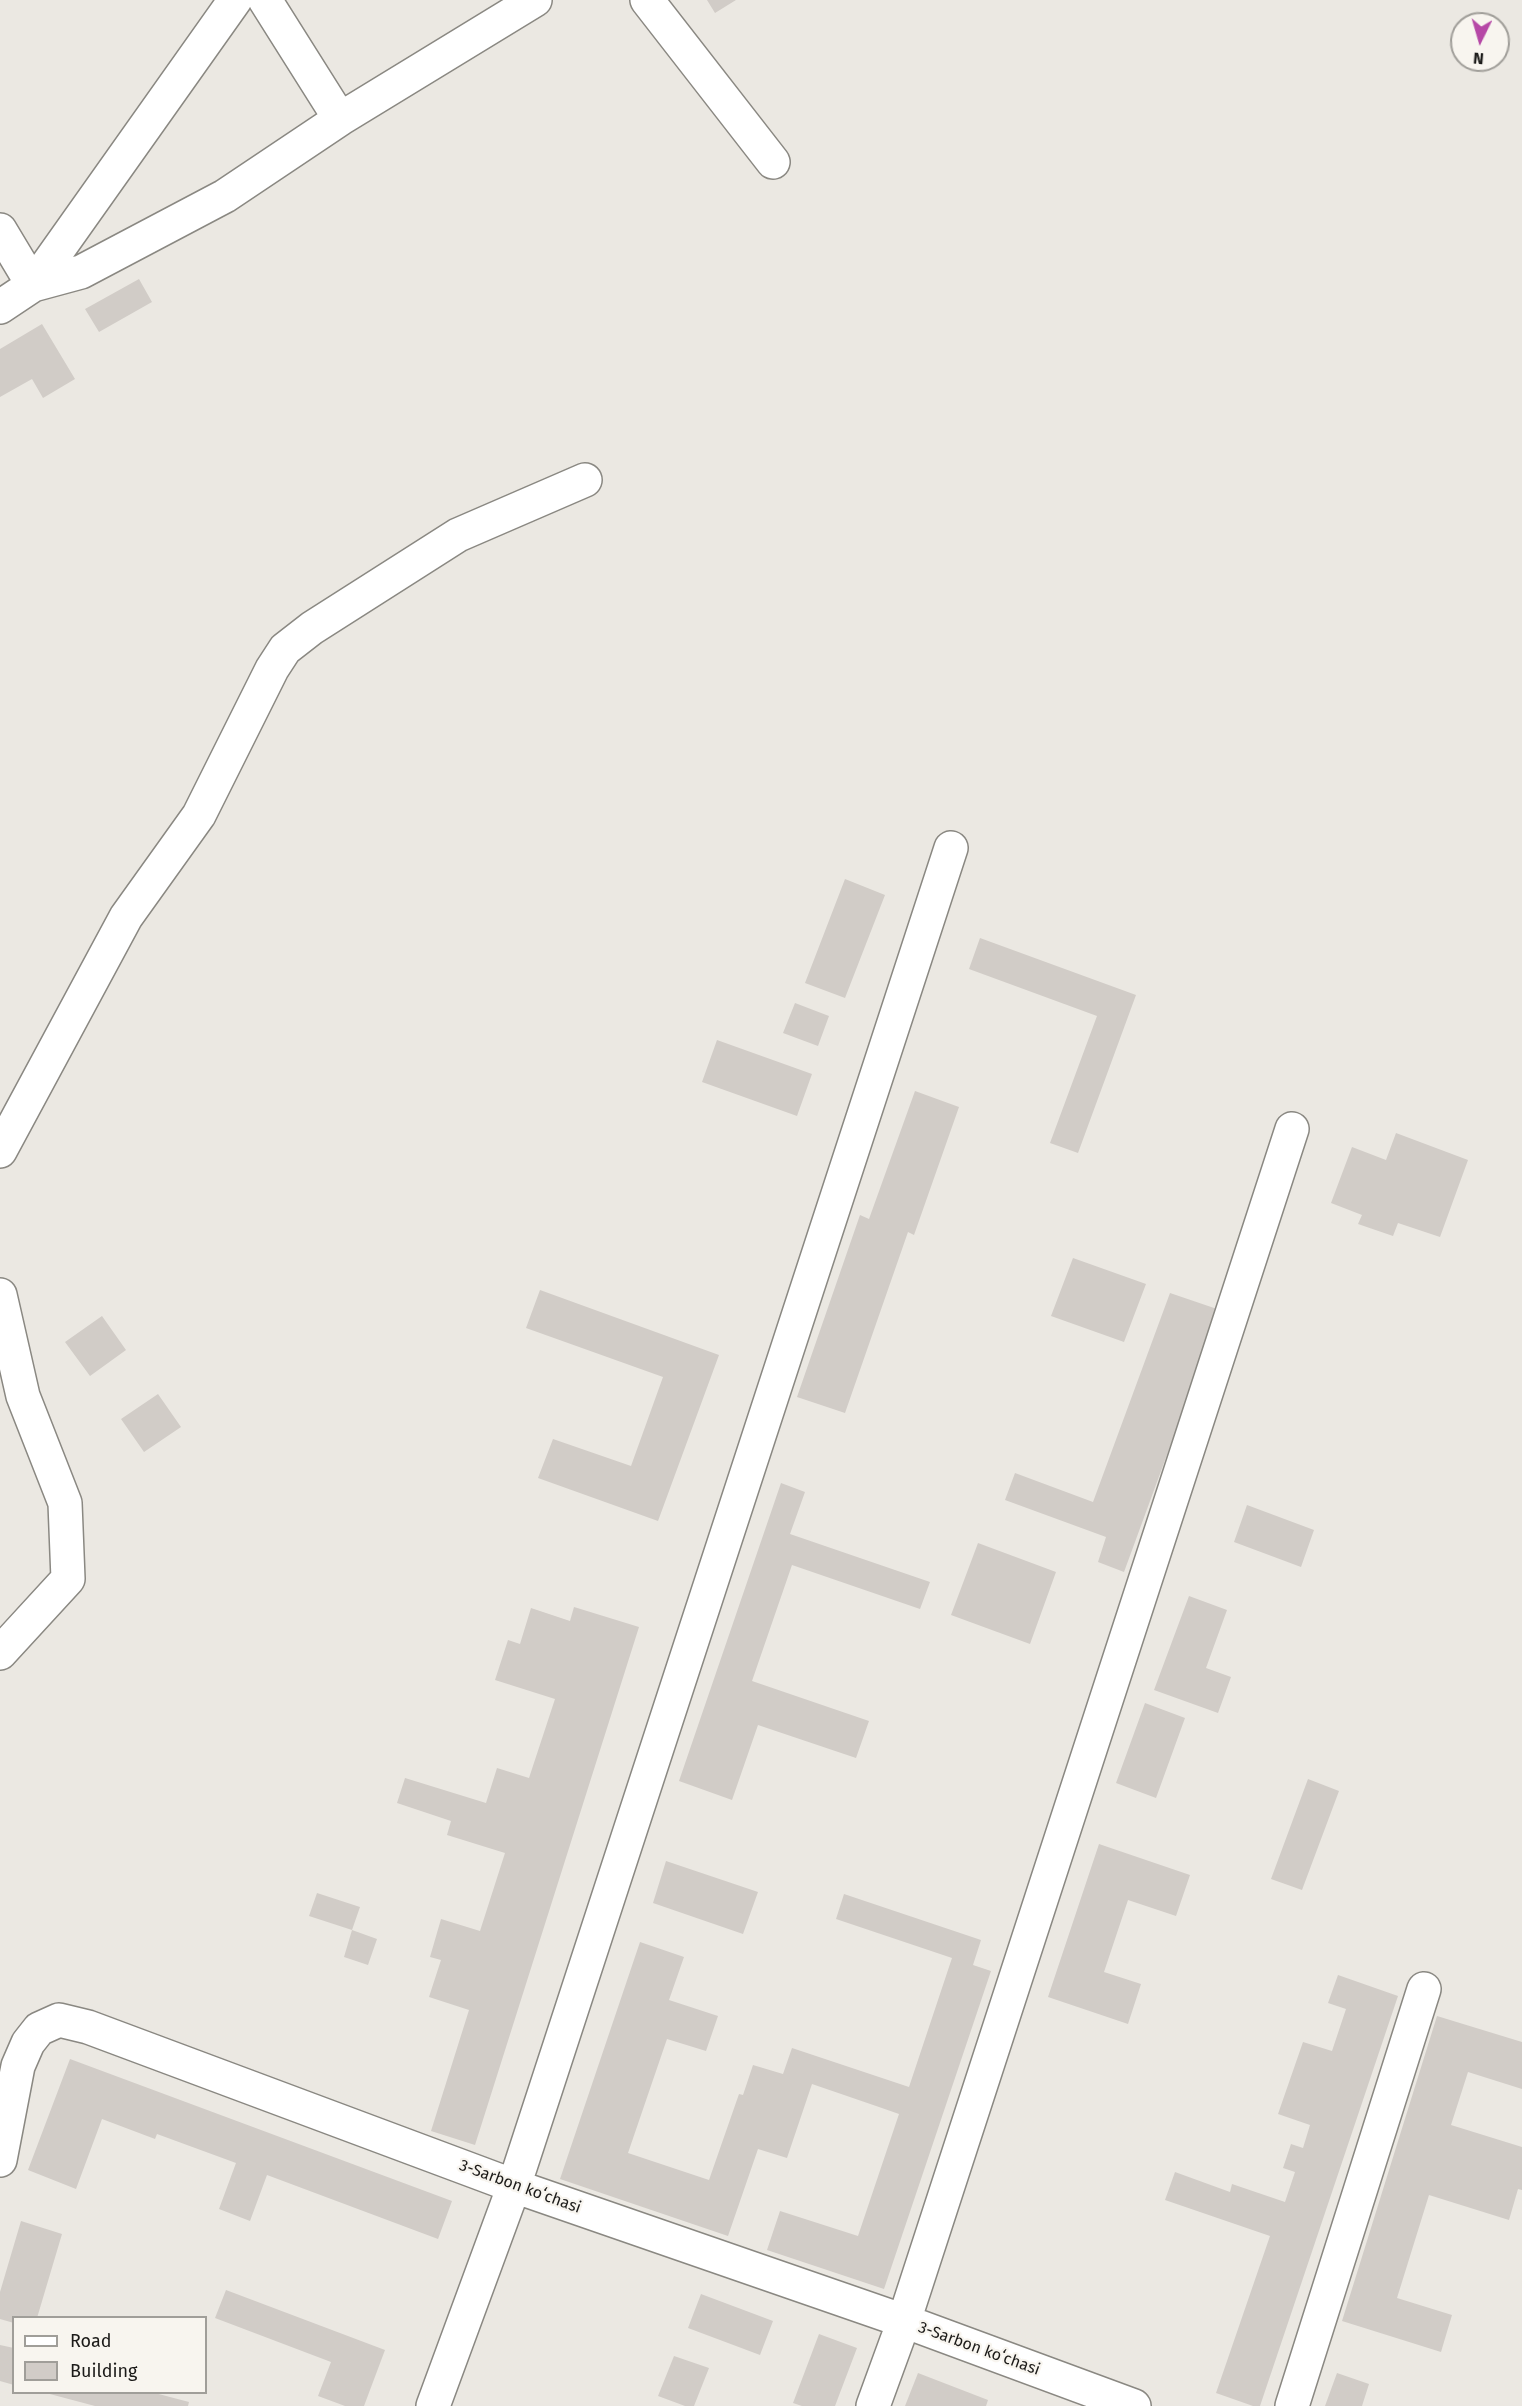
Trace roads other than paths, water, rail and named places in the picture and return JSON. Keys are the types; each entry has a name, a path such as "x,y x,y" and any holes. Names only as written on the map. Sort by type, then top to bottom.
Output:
{"street":[{"path":"33,285 235,0"},
{"path":"265,0 340,119"},
{"path":"0,307 33,285 81,272 225,195 340,119 535,0"},
{"path":"647,0 772,162"},
{"path":"0,230 33,285"},
{"path":"0,1151 126,916 199,815 272,669 285,650 312,628 458,535 585,480"},
{"path":"433,2406 514,2186 951,848"},
{"path":"873,2406 903,2321 1293,1129"},
{"path":"0,1295 23,1396 65,1503 68,1579 0,1653"},
{"path":"1292,2406 1424,1989"},
{"name":"3-Sarbon koʻchasi","path":"0,2160 18,2066 28,2043 39,2029 59,2020 88,2027 514,2186 903,2321 1134,2406"}]}
